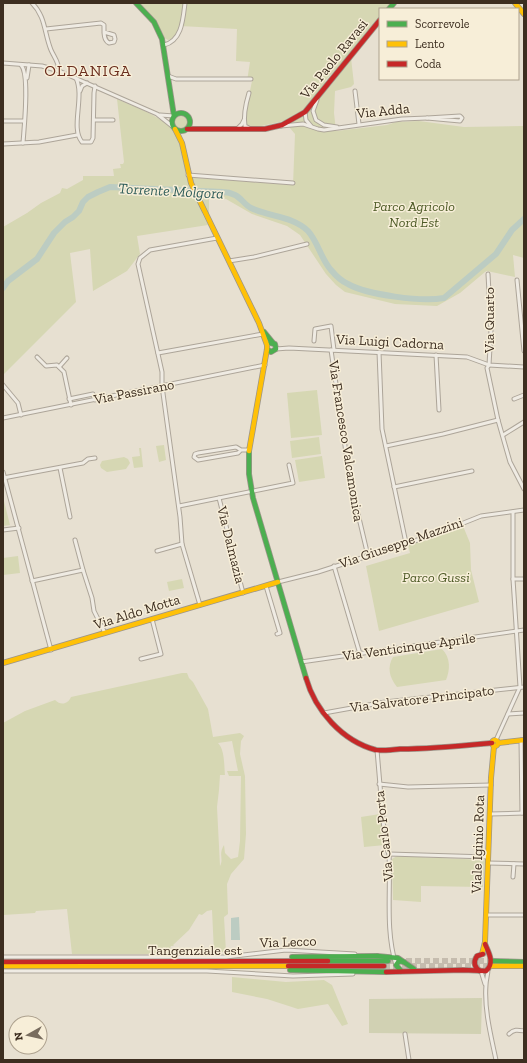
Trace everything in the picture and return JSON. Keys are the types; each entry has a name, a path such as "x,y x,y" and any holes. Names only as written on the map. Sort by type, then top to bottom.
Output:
{"main road":[{"path":"136,3 150,16 157,27 164,45 174,116 172,121 182,143 188,175 194,190 259,323 274,347"},
{"path":"515,3 524,14"},
{"name":"Via Paolo Ravasi","path":"305,112 379,21"},
{"path":"172,101 183,113 188,116 190,121 190,125 186,130 182,143"},
{"name":"Via Adda","path":"186,130 209,128 250,129 276,127 305,112"},
{"path":"174,116 179,113 183,113"},
{"name":"Via Adda","path":"190,121 194,124 209,128"},
{"path":"174,128 180,132 186,130"},
{"path":"259,323 267,347 265,366 249,450 249,474 252,491 301,662 314,700 333,724 352,740 377,750 414,749 523,740"},
{"path":"267,347 269,344 274,347"},
{"path":"267,347 274,347"},
{"path":"265,366 274,347"},
{"name":"Via Aldo Motta","path":"3,663 278,582"},
{"name":"Viale Iginio Rota","path":"482,954 485,942 491,785 495,743"},
{"name":"Viale Iginio Rota","path":"485,942 489,956"},
{"path":"463,970 474,962 477,956 482,954 489,956 490,966"},
{"path":"252,964 278,958 379,956"},
{"name":"Via Lecco","path":"379,956 393,956 399,958 412,968 420,970"},
{"name":"Tangenziale est","path":"3,966 252,964 388,961"},
{"name":"Tangenziale est","path":"3,962 384,966"},
{"path":"399,962 404,963 405,966 401,971 396,965 399,962"},
{"path":"474,962 475,967 480,971 490,966 524,962"},
{"path":"252,964 283,970 386,972"},
{"path":"490,966 524,966"},
{"name":"Via Lecco","path":"386,972 420,970 480,971"}],"street":[{"path":"32,3 37,8 46,29 51,49 59,65 59,70"},
{"path":"164,45 172,43 179,33 183,20 185,3"},
{"path":"46,29 101,23 104,25 104,32"},
{"path":"3,63 42,66 59,70 157,114 174,116"},
{"path":"21,64 24,67 26,80"},
{"path":"23,143 26,80 29,65"},
{"path":"168,76 176,79 251,79"},
{"path":"76,78 80,92"},
{"path":"169,84 176,79"},
{"path":"87,83 82,86 80,92 77,135 82,142 91,142 93,138 94,92 96,86"},
{"name":"Via Adda","path":"322,90 314,108 314,117 318,122 324,125 341,127"},
{"path":"355,91 359,124"},
{"path":"249,92 244,120 245,126 250,129"},
{"path":"305,112 306,120 312,127"},
{"path":"157,114 174,128"},
{"name":"Via Adda","path":"276,127 300,124 321,130 409,118 459,116 462,118 459,121 427,118"},
{"path":"94,120 114,120"},
{"path":"237,129 244,120"},
{"path":"3,121 24,121"},
{"path":"3,144 39,142 77,135"},
{"path":"188,175 293,183"},
{"path":"200,605 182,544 179,506 162,386 162,372 138,260 150,250 217,238"},
{"path":"228,261 254,257 307,244"},
{"name":"Via Quarto","path":"488,274 491,330 489,366 487,368 502,436 510,462 524,489"},
{"path":"517,280 524,351"},
{"name":"Via Francesco Valcamonica","path":"314,342 315,329 331,326 350,480 368,556"},
{"path":"158,353 263,334"},
{"name":"Via Luigi Cadorna","path":"274,347 467,357 489,366"},
{"path":"379,352 382,426 406,543"},
{"path":"436,355 439,410"},
{"path":"37,357 46,366 57,365 64,372 71,405"},
{"path":"59,367 67,358"},
{"name":"Via Passirano","path":"3,418 265,366"},
{"path":"489,366 524,367"},
{"path":"3,385 18,404 22,414"},
{"path":"70,399 93,394 94,400"},
{"path":"514,399 524,395"},
{"path":"386,446 443,434 498,420"},
{"path":"502,436 524,422"},
{"path":"241,450 238,453 198,460 194,457 195,454 198,453 236,447 241,450 249,450"},
{"path":"4,478 83,463 88,459 95,458"},
{"path":"179,506 293,483 289,465"},
{"path":"60,468 70,517"},
{"path":"394,487 472,471"},
{"path":"3,472 50,650"},
{"name":"Via Dalmazia","path":"218,498 243,593"},
{"name":"Via Giuseppe Mazzini","path":"278,582 368,556 436,534 481,516 524,510"},
{"path":"495,743 522,687 516,631 513,579 513,512"},
{"path":"3,530 19,528"},
{"path":"75,540 92,598 94,611 105,633"},
{"path":"157,551 182,544"},
{"path":"334,566 360,654"},
{"path":"32,580 83,570"},
{"path":"513,579 524,579"},
{"path":"266,586 280,633 277,634"},
{"path":"141,659 161,654 152,619"},
{"name":"Via Venticinque Aprile","path":"301,662 524,630"},
{"name":"Via Salvatore Principato","path":"324,712 385,702 522,687"},
{"path":"508,714 524,713"},
{"path":"490,814 523,813 523,740"},
{"name":"Via Carlo Porta","path":"377,750 386,847 389,854 392,946 396,965"},
{"path":"379,784 408,787 491,785"},
{"path":"389,854 488,857"},
{"path":"488,863 524,864"},
{"path":"513,877 514,864"},
{"path":"486,915 524,914"},
{"path":"379,956 389,953 392,946"},
{"name":"Via Carlo Porta","path":"392,946 399,958"},
{"name":"Via Lecco","path":"3,957 226,957 286,950 379,956"},
{"path":"490,966 486,986 488,1015 496,1060"},
{"name":"Via Lecco","path":"3,972 207,971 293,976 386,972"},
{"path":"480,971 486,986"},
{"path":"509,1034 512,1030 524,1031"},
{"path":"405,1034 409,1060"}],"green space":[{"name":"Parco Agricolo Nord Est","path":"140,3 392,3 388,8 379,8 379,19 325,81 330,86 351,58 354,84 351,87 335,91 334,113 336,131 387,125 396,122 419,121 464,127 524,126 524,258 513,255 515,277 487,271 460,293 437,306 395,304 345,292 326,274 300,235 287,226 252,214 226,199 209,196 209,213 202,213 208,225 137,236 140,254 127,271 93,291 90,249 70,253 76,302 3,375 3,227 60,193 62,188 67,189 83,180 83,176 114,176 113,169 121,168 120,164 123,164 124,162 117,99 152,114 168,125 178,139 187,178 293,185 295,134 284,121 257,127 246,125 244,120 252,81 247,81 250,62 236,61 237,29 180,26 174,37 168,40 164,38 156,21"},
{"path":"178,116 184,116 188,120 188,126 184,130 178,130 174,126 174,120"},
{"path":"317,390 322,435 291,438 287,393"},
{"path":"319,437 321,454 292,458 290,441"},
{"path":"164,445 166,460 159,462 156,446"},
{"path":"139,448 141,448 143,467 134,468 132,457 140,456"},
{"path":"322,456 325,478 299,482 295,460"},
{"path":"124,457 128,459 130,463 126,469 107,472 101,468 100,465 102,461"},
{"path":"3,497 10,525 3,526"},
{"name":"Parco Gussi","path":"463,526 470,543 471,570 479,602 379,631 366,566 410,553 408,545"},
{"path":"18,556 20,573 3,575 3,558"},
{"path":"182,579 184,588 169,591 167,582"},
{"path":"442,649 447,656 449,664 446,680 397,687 392,680 390,672 390,664 393,657"},
{"path":"187,673 208,709 213,737 240,733 244,736 241,741 240,754 245,776 246,834 244,859 231,874 227,884 228,914 224,917 226,952 214,952 212,910 207,911 202,915 199,914 189,930 173,945 174,946 171,946 168,954 72,954 67,909 3,915 3,723 25,711 55,700 62,704 66,703 71,697","holes":["232,741 238,771 227,771 229,776 241,776 240,841 238,857 231,859 225,853 224,845 221,851 220,866 217,807 220,775 225,775 223,754 218,743"]},
{"path":"380,814 385,845 364,847 361,817"},
{"path":"397,856 485,860 483,887 421,886 421,902 393,900 392,859"},
{"path":"232,977 286,982 324,980 332,985 348,1024 342,1026 328,1004 298,1009 267,999 232,992"},
{"path":"482,998 481,1034 369,1033 369,999"}],"shaded area":[{"path":"239,917 240,940 231,940 231,918"}],"waterway":[{"name":"Torrente Molgora","path":"3,288 8,281 37,259 54,233 79,211 83,202 88,197 110,187 224,192 232,194 237,196 251,208 295,222 302,226 311,235 328,266 343,281 357,288 395,297 422,299 444,298 496,254 512,230 524,219"}],"tunnel":[{"path":"388,961 496,961"},
{"path":"384,966 495,966"}],"traffic: fast":[{"path":"136,3 154,22 162,39 174,116"},
{"path":"390,8 394,3"},
{"path":"181,113 188,115 190,122 188,129 181,131 174,129 172,122 174,115 181,113"},
{"path":"264,332 273,343"},
{"path":"267,349 271,352 276,349 275,344 270,343"},
{"path":"249,451 249,474 253,498 306,678"},
{"path":"377,956 398,958 414,969"},
{"path":"292,957 377,956"},
{"path":"328,961 388,961"},
{"path":"401,971 396,965 399,961 404,962"},
{"path":"491,961 524,962"},
{"path":"290,970 386,972"}],"traffic: slow":[{"path":"515,3 524,14"},
{"path":"175,129 182,143 191,183 259,323 267,345 249,451"},
{"path":"3,663 278,582"},
{"path":"495,740 498,743 495,746 492,743 495,740"},
{"path":"498,743 524,740"},
{"path":"482,954 485,942 491,778 494,746"},
{"path":"3,966 288,966"},
{"path":"491,966 524,966"}],"traffic: jam":[{"path":"187,129 265,129 282,125 305,112 379,21"},
{"path":"306,678 316,701 332,723 341,732 364,746 376,750 385,750 435,748 492,743"},
{"path":"386,972 463,970 486,971 489,968 491,961 485,944"},
{"path":"480,971 475,966 475,960 477,956 483,954"},
{"path":"3,962 328,961"},
{"path":"288,966 384,966"}],"district":[{"name":"OLDANIGA","path":"88,70"}]}
